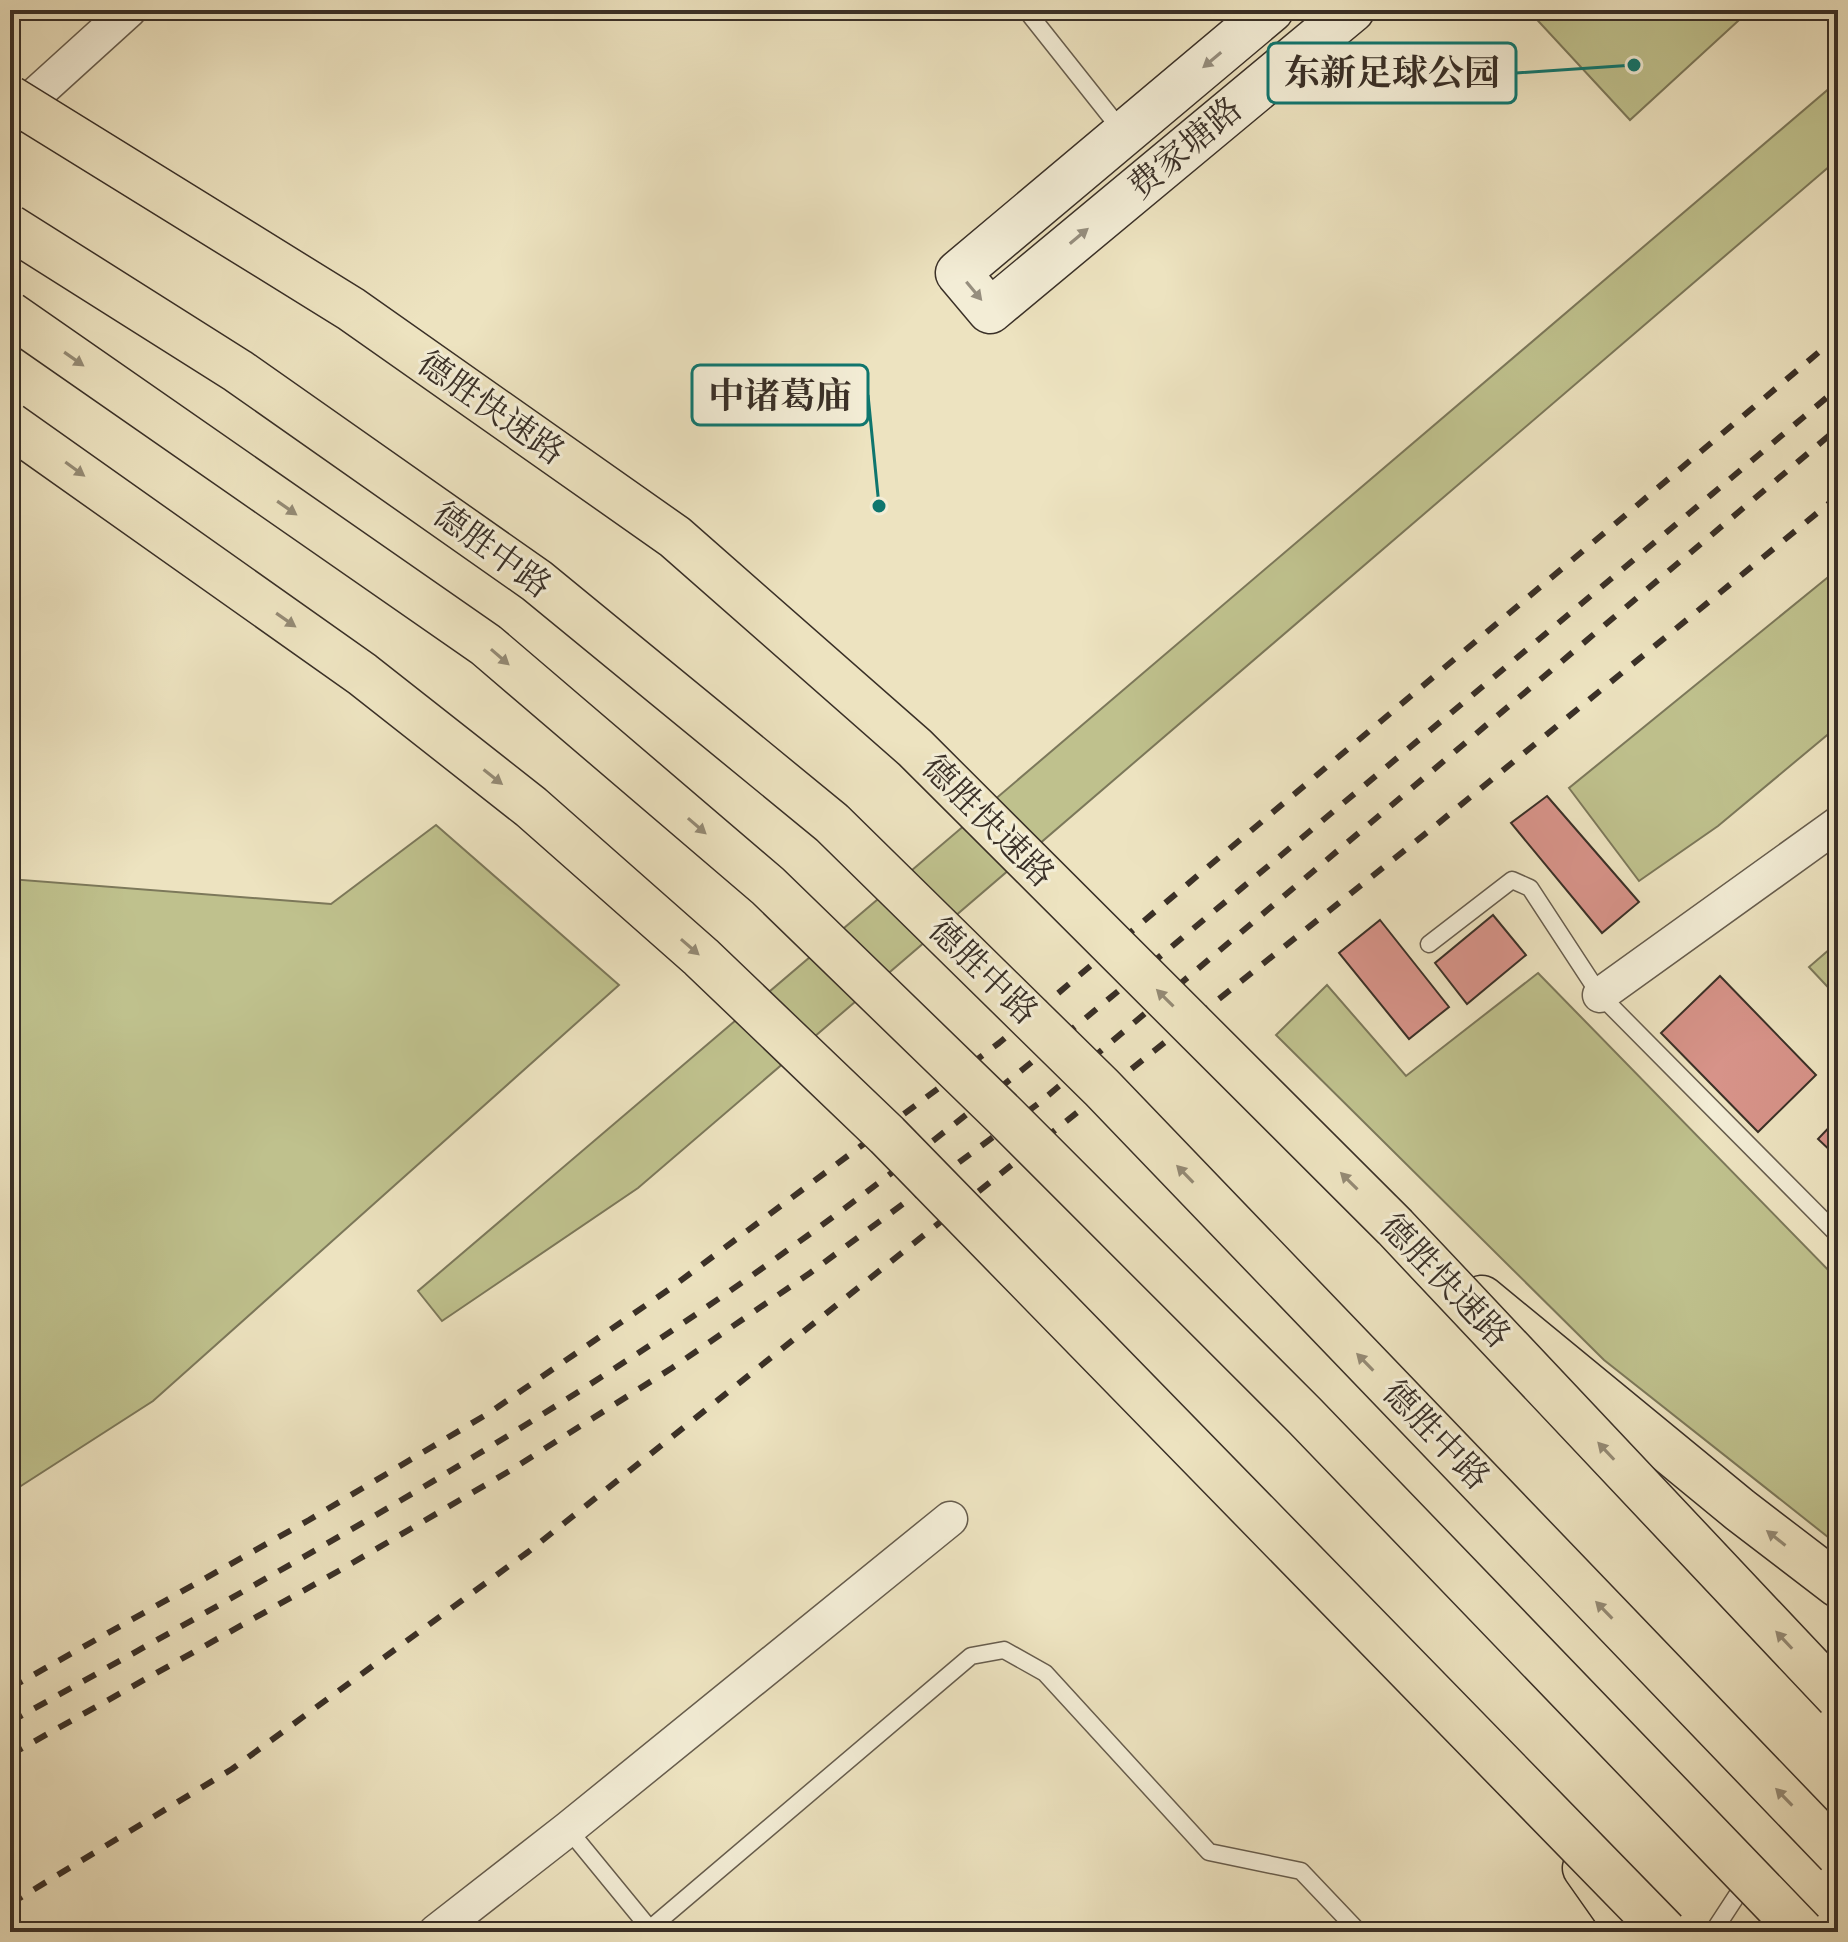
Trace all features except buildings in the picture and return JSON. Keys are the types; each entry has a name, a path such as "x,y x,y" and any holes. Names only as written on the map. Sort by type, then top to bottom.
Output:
{"main road":[{"name":"德胜快速路","path":"10,98 351,309 675,537 915,748 1395,1227 1838,1697"},
{"name":"德胜中路","path":"10,227 238,371 537,581 832,823 1102,1088 1838,1854"},
{"path":"10,314 486,645 768,886 1005,1116 1305,1416 1802,1932"},
{"path":"10,425 362,674 531,807 701,957 887,1135 1665,1932"},
{"path":"1395,1227 1728,1500 1838,1585"},
{"path":"1545,1810 1630,1932"}],"street":[{"path":"10,118 129,10"},
{"name":"费家塘路","path":"1271,10 958,273 990,311 1352,10"},
{"path":"1600,995 1838,824"},
{"path":"436,1932 950,1519"}],"lane":[{"path":"1026,10 1124,134"},
{"path":"1429,944 1512,880 1530,888 1600,995 1838,1235"},
{"path":"568,1829 648,1930 971,1656 1004,1650 1045,1673 1209,1852 1301,1871 1359,1932"},
{"path":"1713,1932 1749,1877"}],"green space":[{"path":"1528,10 1750,10 1630,120"},
{"path":"1838,81 1838,159 638,1188 442,1321 418,1291"},
{"path":"1838,569 1838,726 1718,826 1639,881 1569,788"},
{"path":"436,825 619,985 153,1401 10,1493 10,879 331,904"},
{"path":"1838,942 1838,998 1809,967"},
{"path":"1538,973 1838,1280 1838,1545 1604,1360 1276,1035 1327,985 1406,1076"}],"railway":[{"path":"10,1688 309,1520 489,1413 668,1290 999,1043 1838,336"},
{"path":"10,1722 308,1554 504,1438 600,1378 789,1249 915,1155 1098,1008 1838,388"},
{"path":"10,1755 342,1569 511,1470 672,1368 810,1273 1039,1103 1838,428"},
{"path":"10,1904 232,1769 528,1552 1430,830 1838,496"}],"place":[{"name":"东新足球公园","path":"1634,65"},
{"name":"中诸葛庙","path":"879,506"}]}
